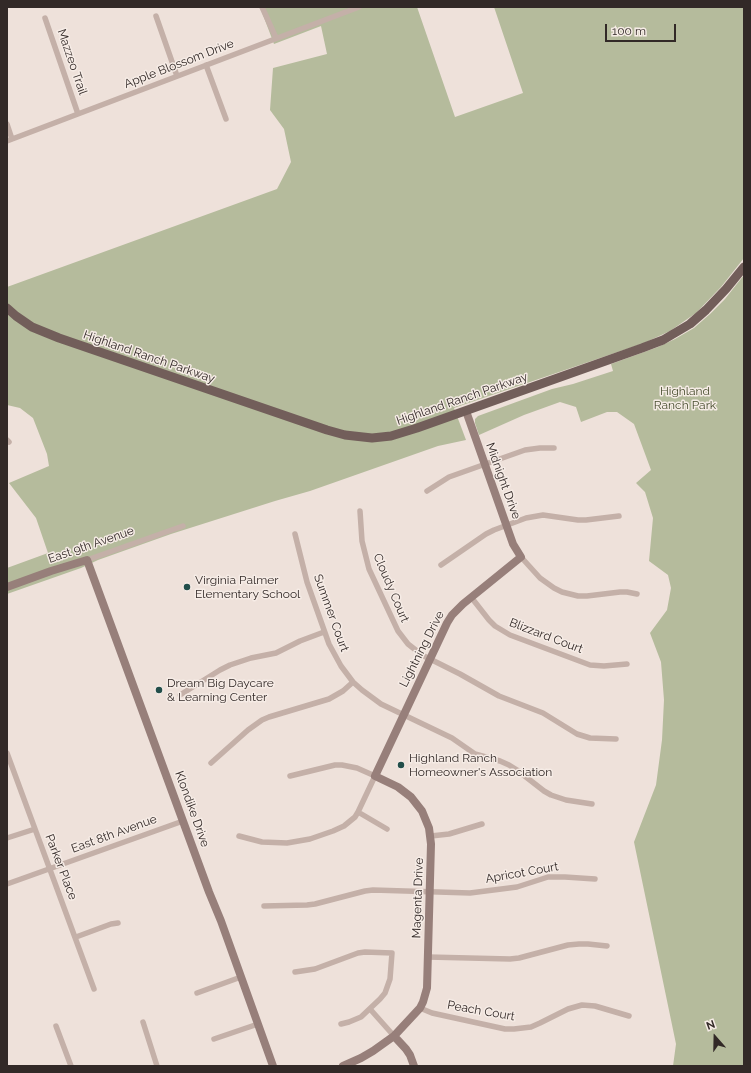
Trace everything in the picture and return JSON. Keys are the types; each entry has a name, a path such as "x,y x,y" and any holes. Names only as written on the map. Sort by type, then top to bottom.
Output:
{"main road":[{"name":"Highland Ranch Parkway","path":"7,308 23,321 49,335 320,428 345,435 372,438 391,436 417,428 663,340 682,329 702,314 717,300 744,267"},
{"name":"Midnight Drive","path":"466,411 513,544 521,557"},
{"name":"Lightning Drive","path":"375,776 449,619 458,608 521,557"},
{"name":"East 9th Avenue","path":"7,587 51,571 88,560"},
{"name":"Klondike Drive","path":"88,560 273,1066"},
{"name":"Magenta Drive","path":"342,1066 361,1058 394,1036 420,1008 427,988 431,836 424,815 417,803 398,787 375,776"},
{"path":"394,1036 406,1049 414,1066"}],"street":[{"path":"262,7 276,38"},
{"name":"Apple Blossom Drive","path":"10,140 359,7"},
{"path":"156,16 177,76"},
{"name":"Mazzeo Trail","path":"45,18 78,114"},
{"path":"206,65 226,119"},
{"path":"7,124 10,140"},
{"path":"427,491 449,477 525,450 533,448 554,448"},
{"name":"Cloudy Court","path":"360,511 362,541 365,556 374,583 398,631 403,639 415,651 499,696 543,713 577,734 590,738 616,739"},
{"path":"441,566 486,534 526,518 535,516 552,516 586,520 619,516"},
{"name":"East 9th Avenue","path":"88,560 183,526"},
{"name":"Summer Court","path":"295,534 307,582 324,632 335,656 353,682 381,704 403,716 452,738 475,754 509,765 550,795 566,800 592,804"},
{"path":"521,557 540,578 562,592 587,596 620,592 637,594"},
{"name":"Blizzard Court","path":"471,597 489,620 499,629 510,635 590,665 604,666 627,664"},
{"path":"180,695 230,665 251,658 276,654 300,641 324,632"},
{"path":"211,763 248,730 262,720 329,699 343,691 353,682"},
{"name":"Parker Place","path":"7,753 10,769 50,868 94,989"},
{"path":"239,836 262,842 287,843 328,834 350,822 358,812 375,776 357,768 335,765 290,776"},
{"path":"358,812 387,829"},
{"name":"East 8th Avenue","path":"7,884 183,821"},
{"path":"431,836 450,834 482,824"},
{"path":"7,838 35,829"},
{"name":"Apricot Court","path":"264,906 307,905 373,890 470,893 518,887 557,876 595,879"},
{"path":"76,937 111,924 118,923"},
{"path":"428,957 510,959 568,945 588,944 607,946"},
{"path":"295,972 315,968 358,953 392,953 390,980 388,987 380,999 361,1017 341,1024"},
{"path":"197,993 241,977"},
{"name":"Peach Court","path":"420,1008 432,1013 505,1029 531,1027 568,1009 582,1005 595,1006 629,1016"},
{"path":"370,1009 394,1036"},
{"path":"142,1022 158,1066"},
{"path":"214,1039 258,1024"},
{"path":"56,1026 71,1066"}],"green space":[{"path":"260,7 417,7 455,117 523,93 494,7 744,7 744,258 721,287 696,313 670,331 644,343 454,408 466,440 438,446 310,491 171,534 7,594 7,568 48,553 36,518 9,483 49,466 47,454 33,418 20,408 7,405 7,287 277,189 291,162 284,129 270,110 273,68 327,54 321,26 274,44"},
{"name":"Highland Ranch Park","path":"744,275 744,1066 673,1066 676,1044 634,842 656,785 662,740 664,700 661,662 650,633 667,610 671,588 668,575 649,561 653,518 645,492 636,483 651,470 634,424 617,412 607,412 581,422 576,407 560,402 524,415 479,435 475,419 478,416 552,389 613,371 611,364 658,347 675,339 694,328 710,314 725,299"}],"place":[{"name":"Virginia Palmer Elementary School","path":"187,587"},
{"name":"Dream Big Daycare & Learning Center","path":"159,690"},
{"name":"Highland Ranch Homeowner's Association","path":"401,765"}]}
